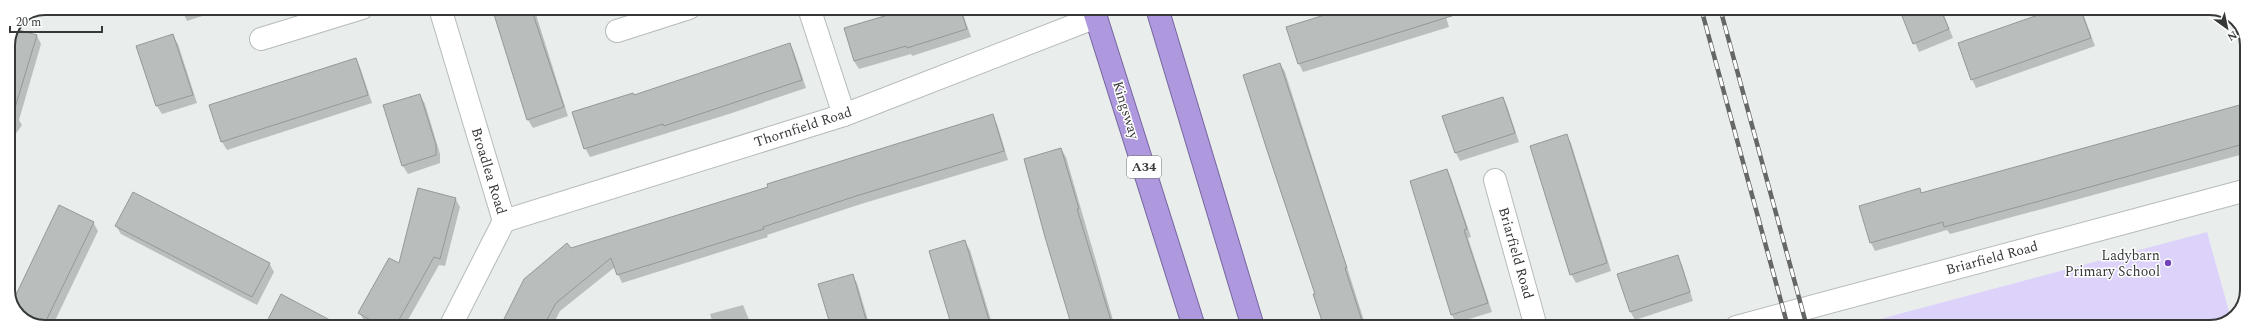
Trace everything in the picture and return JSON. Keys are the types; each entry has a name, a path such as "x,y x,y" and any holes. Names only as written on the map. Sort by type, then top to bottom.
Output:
{"highway":[{"name":"Kingsway","path":"1096,15 1192,320"},
{"path":"1159,15 1251,320"}],"street":[{"path":"261,39 339,15"},
{"name":"Broadlea Road","path":"442,15 504,221 454,320"},
{"path":"618,30 666,15"},
{"path":"811,15 844,115"},
{"name":"Thornfield Road","path":"504,221 844,115 1090,15"},
{"name":"Briarfield Road","path":"1495,180 1534,320"},
{"name":"Briarfield Road","path":"1762,320 2240,192"}],"shaded area":[{"name":"Ladybarn Primary School","path":"2207,232 2229,313 2225,316 2213,320 1880,319"}],"building":[{"path":"494,15 533,15 564,107 527,120"},
{"path":"888,15 962,15 967,29 907,48 906,46 854,61 844,28"},
{"path":"1325,15 1455,15 1298,64 1286,27"},
{"path":"1902,15 1943,15 1949,29 1913,44"},
{"path":"2038,15 2083,15 2091,38 1971,80 1958,43"},
{"path":"19,30 37,35 15,108 15,46 17,34"},
{"path":"173,34 193,95 156,106 136,46"},
{"path":"790,43 802,80 664,126 663,124 584,149 572,112 633,93 634,95"},
{"path":"356,58 368,95 221,142 209,105"},
{"path":"1280,63 1347,268 1345,268 1362,320 1322,320 1313,294 1315,294 1243,75"},
{"path":"420,94 436,145 436,155 402,166 383,105"},
{"path":"1503,97 1515,133 1455,153 1442,116"},
{"path":"2240,105 2240,145 1944,227 1943,222 1870,243 1859,206 1920,188 1921,193"},
{"path":"993,114 1004,151 856,196 763,227 764,229 617,275 611,258 556,303 547,320 504,320 524,279 567,243 571,248 768,187 767,184"},
{"path":"1567,134 1607,263 1570,275 1530,146"},
{"path":"1061,148 1079,209 1077,209 1111,320 1070,320 1024,159"},
{"path":"1447,169 1467,229 1464,230 1488,303 1451,315 1410,181"},
{"path":"418,188 456,198 440,259 434,257 399,320 370,320 358,313 389,258 399,263"},
{"path":"133,192 270,263 252,297 115,226"},
{"path":"59,205 94,222 46,320 38,319 27,314 17,301 16,295"},
{"path":"965,240 989,320 950,320 929,251"},
{"path":"1678,255 1690,292 1630,312 1617,274"},
{"path":"853,274 866,320 829,320 818,284"},
{"path":"281,294 330,320 268,320"}],"railway":[{"path":"1703,15 1786,320"},
{"path":"1722,15 1805,320"}],"place":[{"name":"Ladybarn Primary School","path":"2168,263"}]}
